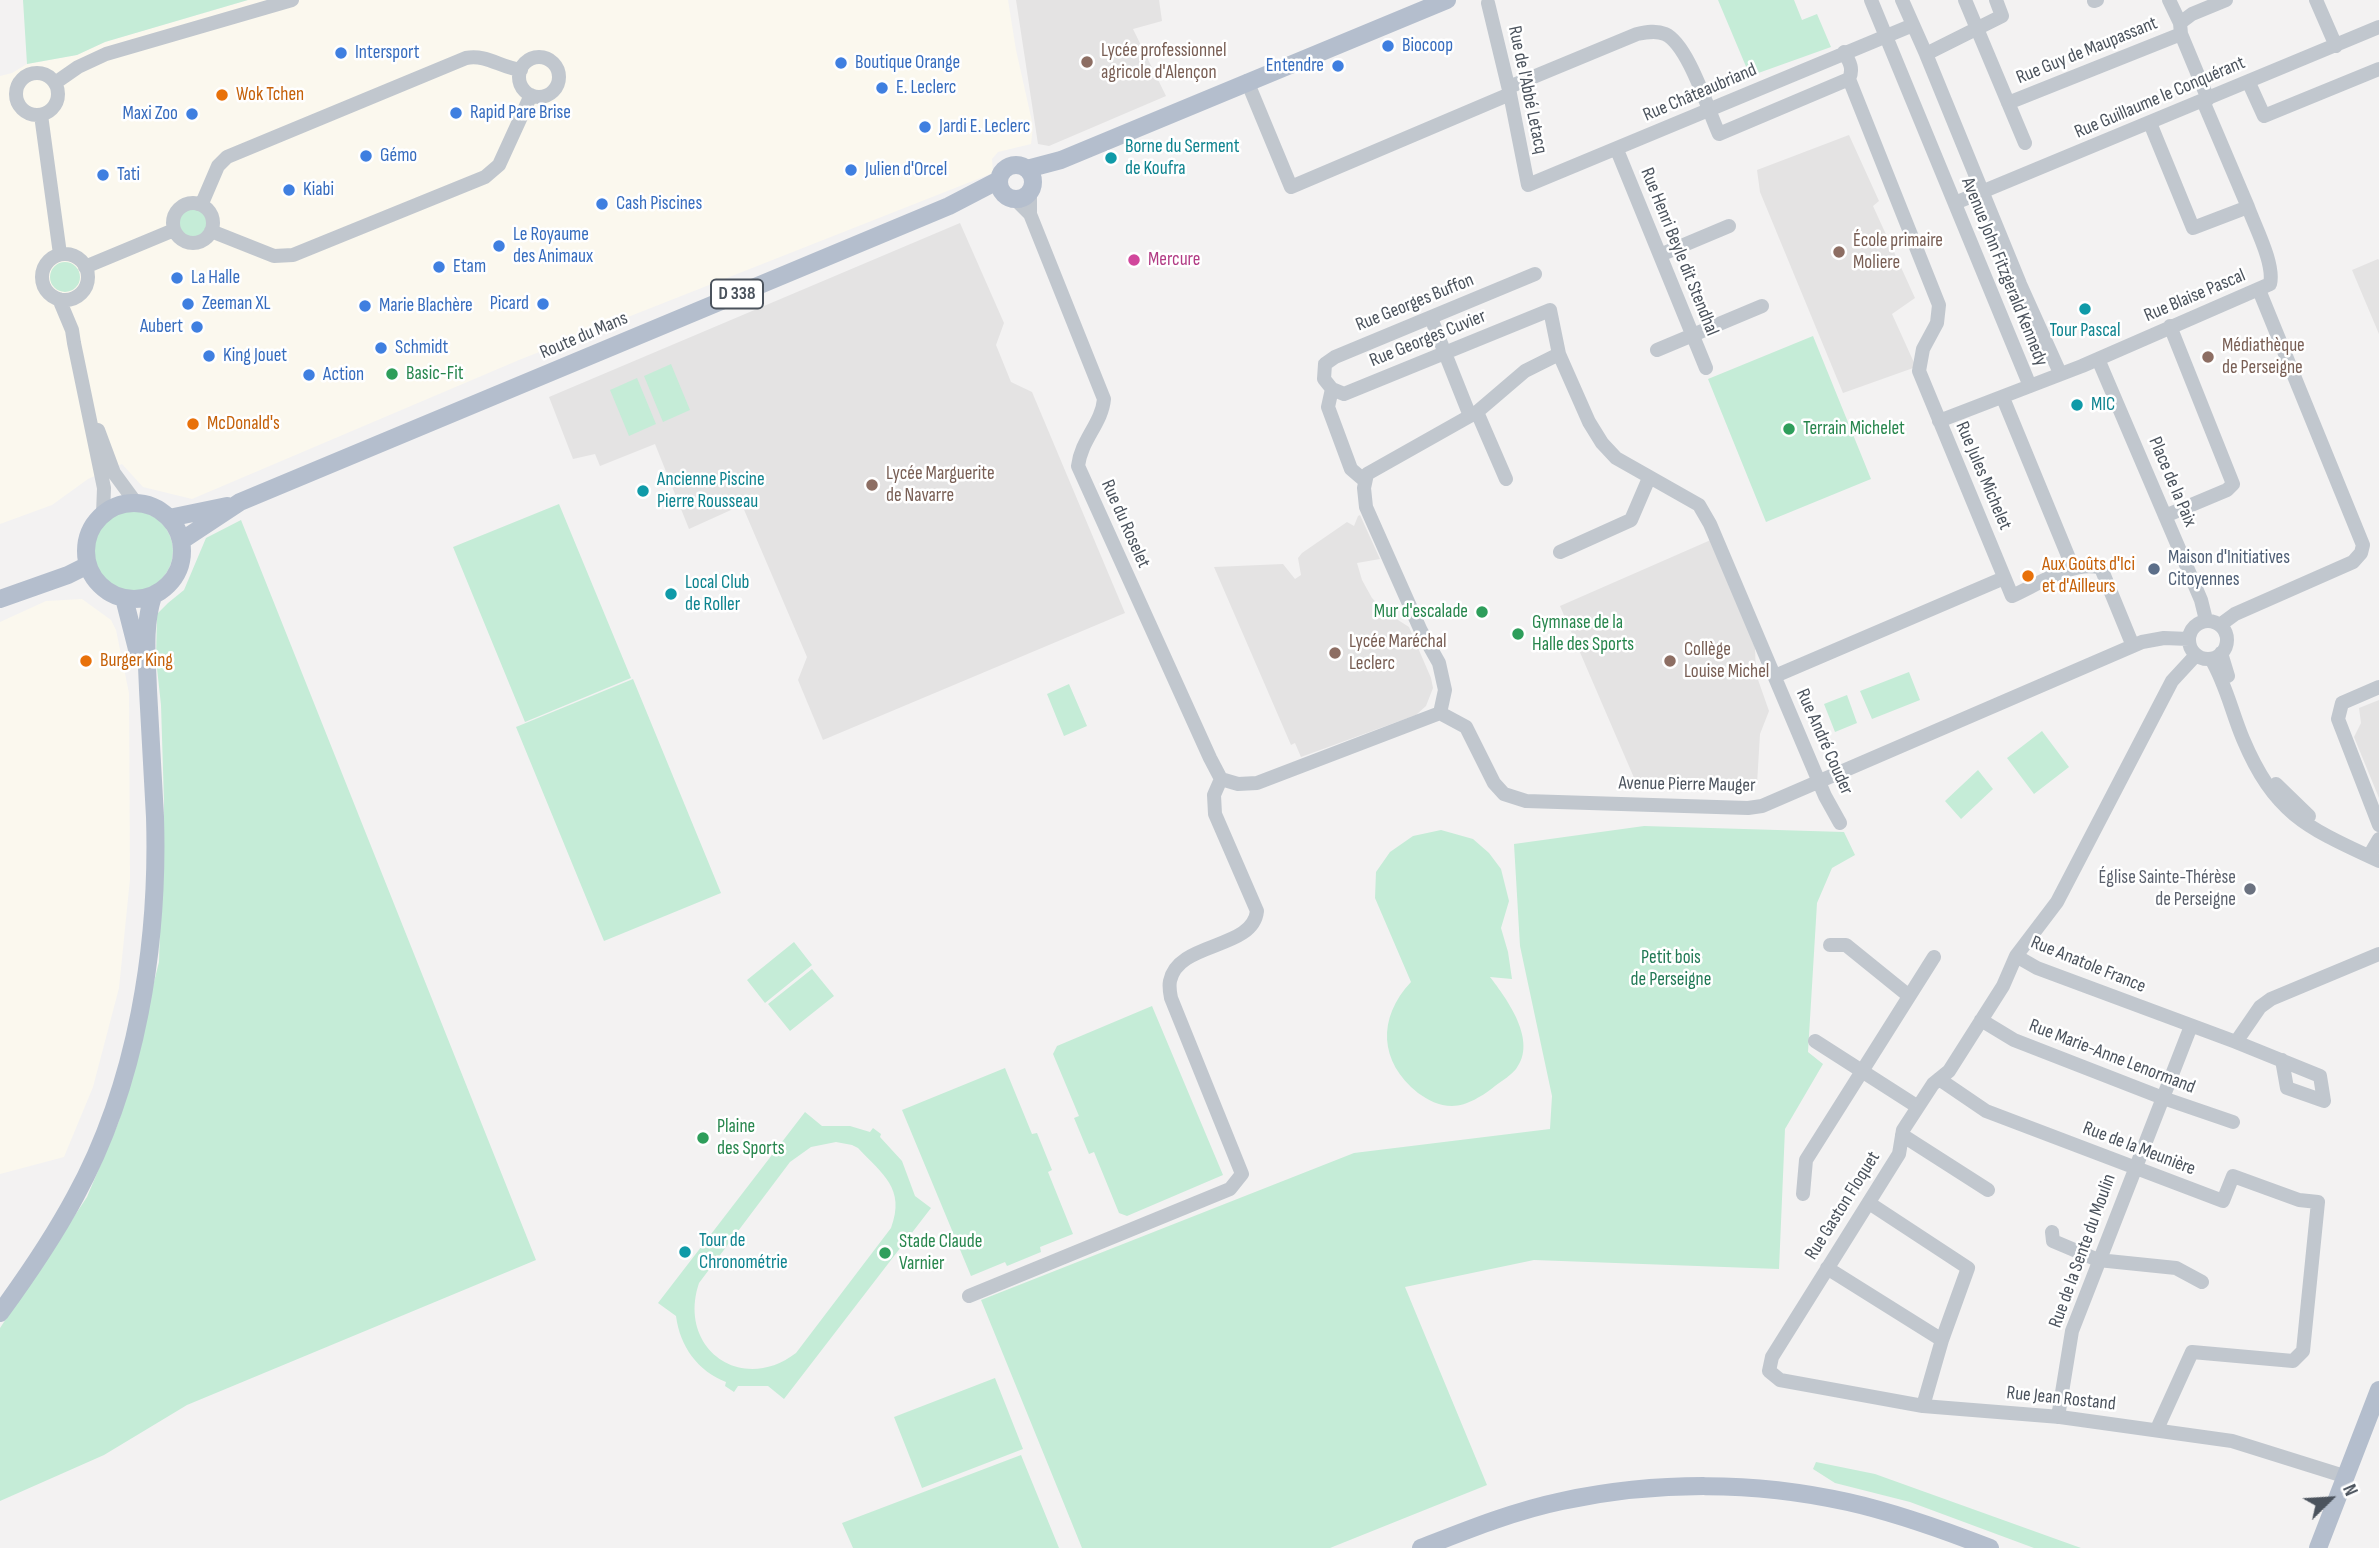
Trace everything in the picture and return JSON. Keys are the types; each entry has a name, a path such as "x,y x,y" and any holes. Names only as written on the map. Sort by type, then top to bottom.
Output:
{"main road":[{"name":"Route du Mans","path":"169,518 236,504 948,206 1018,186 1061,160 1447,0"},
{"path":"124,503 136,503 148,505 169,518 181,541 177,574 166,587 153,596 138,599 111,594 101,587 88,565 85,551 93,524 103,514 124,503"},
{"name":"Route du Mans","path":"181,541 236,504"},
{"path":"0,599 68,575 88,565"},
{"path":"0,1313 24,1281 75,1197 94,1158 116,1099 143,996 151,941 156,852 145,632 153,596"},
{"path":"124,598 135,635 140,665 153,887"},
{"path":"2318,1548 2379,1390"},
{"path":"1421,1548 1513,1514 1562,1501 1616,1491 1690,1486 1739,1487 1848,1502 1897,1515 1990,1548"}],"street":[{"path":"55,83 78,67 106,54 292,0"},
{"name":"Avenue John Fitzgerald Kennedy","path":"1871,0 2030,386 2060,373 2035,320 1902,0"},
{"path":"1965,0 2025,143"},
{"path":"1926,54 2002,16 1996,0"},
{"path":"2150,123 2193,228 2248,207 2169,0"},
{"name":"Rue Guy de Maupassant","path":"2007,103 2180,29 2192,14 2226,0"},
{"path":"2316,0 2336,46"},
{"name":"Rue de l'Abbé Letacq","path":"1488,4 1528,185"},
{"name":"Rue Châteaubriand","path":"1528,185 1913,25"},
{"name":"Rue Guillaume le Conquérant","path":"1955,202 2249,83 2379,27"},
{"path":"1247,81 1291,187 1637,34 1652,31 1665,34 1685,52 1719,134 1849,79 1852,73 1851,64 1844,52"},
{"path":"542,56 552,60 558,68 560,79 556,89 548,95 537,97 531,94 521,85 521,69 531,58 542,56"},
{"path":"198,204 210,215 211,231 206,238 194,243 180,239 174,230 176,212 188,204 203,201 220,162 227,157 466,58 487,58 511,69 521,69"},
{"path":"2249,83 2264,116 2379,69"},
{"path":"32,73 45,74 55,83 58,96 49,111 41,115 28,114 20,108 16,93 20,80 32,73"},
{"name":"Rue Jules Michelet","path":"1849,79 1940,305 1937,323 1923,349 1919,371 2012,596 2073,568"},
{"path":"0,92 16,93"},
{"path":"211,231 274,256 293,255 485,177 499,165 531,94"},
{"path":"41,115 60,254"},
{"name":"Rue Henri Beyle dit Stendhal","path":"1617,150 1706,368"},
{"name":"Rue du Roselet","path":"1018,186 1104,399 1103,411 1084,444 1079,466 1221,779"},
{"name":"Rue Blaise Pascal","path":"2060,373 2270,284 2272,275 2248,207"},
{"path":"1660,255 1729,226"},
{"path":"85,267 174,230"},
{"path":"72,330 78,296 87,282 85,267 75,256 60,254 49,260 41,275 48,293 59,299 69,300 78,296"},
{"name":"Rue Georges Buffon","path":"1328,384 1325,364 1335,357 1535,274"},
{"path":"2216,656 2196,655 2192,651 2189,639 2196,625 2213,623 2353,562 2361,553 2363,545 2259,290"},
{"path":"59,299 72,330 104,488 103,514"},
{"path":"1657,351 1762,306"},
{"name":"Rue Georges Cuvier","path":"1328,384 1344,394 1550,310 1559,355"},
{"path":"1431,318 1473,414 1506,479"},
{"path":"2165,516 2227,490 2233,484 2170,326"},
{"path":"969,1296 1230,1189 1242,1174 1171,998 1170,979 1178,966 1188,958 1246,931 1256,921 1257,911 1215,814 1214,795 1221,779 1238,784 1257,783 1440,713 1445,690 1439,663 1421,631 1366,507 1365,481 1367,474 1376,467 1473,414 1525,370 1559,355 1589,422 1602,443 1616,458 1699,505 1710,524 1774,676 2004,578"},
{"name":"Place de la Paix","path":"2098,359 2213,623"},
{"path":"1328,384 1328,407 1351,469 1365,481"},
{"path":"1939,421 2030,386"},
{"path":"83,388 114,473 136,503"},
{"path":"2003,398 2073,568 2091,564 2101,568 2133,646"},
{"path":"1560,552 1631,520 1649,478"},
{"path":"2213,623 2224,629 2227,642 2216,656"},
{"name":"Avenue Pierre Mauger","path":"1440,713 1466,727 1494,783 1504,794 1526,801 1748,808 1762,806 2133,646 2164,638 2189,639"},
{"name":"Rue Anatole France","path":"2196,655 2172,681 2057,902 2015,956 2037,968 2282,1060"},
{"path":"2216,656 2249,733 2274,781 2307,814 2334,832 2376,851"},
{"name":"Rue André Couder","path":"1774,676 1819,782 1840,823"},
{"path":"2379,687 2342,703 2338,710 2379,825"},
{"path":"1830,945 1846,945 1909,996"},
{"path":"2236,1042 2260,1007 2271,999 2379,954"},
{"name":"Rue Gaston Floquet","path":"1769,1371 1772,1357 1899,1154 1903,1130 1939,1079 1949,1071 2003,986 2015,956"},
{"path":"1803,1194 1806,1160 1934,957"},
{"name":"Rue Marie-Anne Lenormand","path":"1981,1020 2014,1040 2233,1122"},
{"name":"Rue de la Sente du Moulin","path":"2058,1417 2071,1331 2191,1026"},
{"path":"1815,1041 1918,1107"},
{"name":"Rue de la Meunière","path":"1939,1079 1986,1111 2223,1202 2233,1176 2298,1200 2319,1202 2303,1351 2293,1362 2192,1352 2157,1429"},
{"path":"1902,1135 1988,1190"},
{"path":"1868,1203 1968,1268 1942,1340 1923,1406"},
{"path":"2052,1232 2053,1241 2098,1260 2176,1268 2202,1282"},
{"path":"1827,1268 1942,1340"},
{"name":"Rue Jean Rostand","path":"1769,1371 1780,1380 1923,1406 2058,1417 2232,1441 2344,1483"}],"shaded area":[{"path":"248,0 1008,0 1033,126 1031,144 998,152 992,159 993,173 519,360 192,499 143,487 122,464 88,479 52,505 0,524 0,76 12,73 27,64 77,55 105,42"},
{"name":"Lycée professionnel agricole d'Alençon","path":"1016,0 1159,0 1162,21 1133,29 1166,96 1049,146 1038,144"},
{"name":"École primaire Moliere","path":"1849,135 1879,201 1873,206 1915,298 1892,314 1916,367 1843,393 1760,192 1757,170"},
{"name":"Lycée Marguerite de Navarre","path":"960,223 1004,323 996,345 1011,382 1032,392 1125,613 823,740 798,680 807,657 742,505 689,529 655,444 600,466 595,454 573,459 549,397"},
{"path":"2379,260 2379,334 2352,270"},
{"name":"Lycée Maréchal Leclerc","path":"1360,515 1380,559 1357,563 1362,580 1372,598 1384,611 1409,627 1433,688 1426,706 1416,715 1301,757 1295,743 1291,745 1214,567 1283,564 1295,579 1301,575 1298,558 1302,553 1347,522 1354,526"},
{"name":"Collège Louise Michel","path":"1713,539 1755,648 1756,674 1769,711 1760,734 1757,784 1744,792 1638,787 1560,606"},
{"path":"82,599 111,620 116,630 129,693 130,879 119,988 93,1087 64,1157 0,1174 0,622 46,601"},
{"path":"2379,700 2379,798 2354,737 2361,723 2359,708"}],"green space":[{"path":"23,0 248,0 105,42 77,55 27,64"},
{"path":"1718,0 1794,0 1802,20 1817,14 1831,47 1750,76"},
{"path":"193,208 203,213 208,223 203,233 193,238 183,233 178,223 183,213"},
{"path":"65,262 76,266 80,277 76,288 65,292 54,288 50,277 54,266"},
{"name":"Terrain Michelet","path":"1813,336 1871,479 1766,522 1708,379"},
{"path":"671,364 690,410 663,422 644,376"},
{"path":"637,378 656,424 629,436 610,390"},
{"path":"559,504 631,678 525,722 453,547"},
{"path":"133,511 148,514 161,523 170,536 173,551 170,566 161,579 148,588 133,591 118,588 105,579 96,566 93,551 96,536 105,523 118,514"},
{"path":"241,520 536,1260 187,1405 104,1455 0,1501 0,1328 87,1197 119,1121 159,962 164,802 161,705 156,659 157,614 184,590 206,538"},
{"path":"1909,672 1920,700 1872,719 1860,691"},
{"path":"633,679 721,893 604,941 516,727"},
{"path":"1069,684 1087,726 1064,736 1047,694"},
{"path":"1847,695 1857,723 1835,732 1824,704"},
{"path":"2042,731 2069,767 2034,794 2007,758"},
{"path":"1978,770 1993,789 1961,819 1945,801"},
{"name":"Petit bois de Perseigne","path":"1644,826 1844,832 1855,855 1832,868 1817,903 1808,1052 1823,1064 1785,1129 1779,1269 1534,1260 1405,1287 1487,1485 1330,1548 1082,1548 981,1300 1354,1153 1550,1129 1552,1096 1520,946 1514,844"},
{"path":"1441,830 1473,839 1489,853 1501,869 1509,901 1501,928 1512,979 1490,977 1518,1021 1524,1046 1522,1058 1509,1076 1475,1099 1452,1106 1434,1102 1418,1093 1405,1081 1390,1054 1387,1039 1392,1010 1411,982 1375,898 1376,872 1390,852 1413,836"},
{"path":"794,942 812,965 765,1003 747,980"},
{"path":"812,969 834,996 790,1031 768,1004"},
{"path":"1152,1006 1223,1175 1127,1216 1119,1213 1094,1152 1089,1154 1074,1118 1079,1116 1053,1054 1057,1046"},
{"path":"1005,1068 1032,1134 1037,1133 1052,1170 1048,1172 1073,1234 1040,1247 1041,1252 1007,1266 1005,1262 971,1276 902,1110"},
{"name":"Stade Claude Varnier","path":"805,1112 822,1126 850,1126 870,1132 873,1128 881,1134 880,1137 902,1161 915,1196 931,1208 784,1399 768,1386 738,1386 734,1392 725,1386 726,1382 707,1371 692,1356 682,1338 676,1316 658,1303","holes":["836,1142 858,1148 889,1183 896,1202 891,1228 796,1353 775,1365 755,1369 735,1366 719,1358 706,1345 697,1327 695,1306 699,1283 790,1162 811,1147"]},
{"path":"995,1378 1023,1449 922,1488 894,1417"},
{"path":"1021,1455 1059,1548 853,1548 842,1523"},
{"path":"1816,1462 1875,1474 2081,1548 2034,1548 1910,1502 1835,1483 1813,1469"}],"place":[{"name":"Biocoop","path":"1388,46"},
{"name":"Intersport","path":"341,53"},
{"name":"Lycée professionnel agricole d'Alençon","path":"1087,62"},
{"name":"Boutique Orange","path":"841,63"},
{"name":"Entendre","path":"1338,66"},
{"name":"E. Leclerc","path":"882,88"},
{"name":"Wok Tchen","path":"222,95"},
{"name":"Rapid Pare Brise","path":"456,113"},
{"name":"Maxi Zoo","path":"192,114"},
{"name":"Jardi E. Leclerc","path":"925,127"},
{"name":"Gémo","path":"366,156"},
{"name":"Borne du Serment de Koufra","path":"1111,158"},
{"name":"Julien d'Orcel","path":"851,170"},
{"name":"Tati","path":"103,175"},
{"name":"Kiabi","path":"289,190"},
{"name":"Cash Piscines","path":"602,204"},
{"name":"Le Royaume des Animaux","path":"499,246"},
{"name":"École primaire Moliere","path":"1839,252"},
{"name":"Mercure","path":"1134,260"},
{"name":"Etam","path":"439,267"},
{"name":"La Halle","path":"177,278"},
{"name":"Zeeman XL","path":"188,304"},
{"name":"Picard","path":"543,304"},
{"name":"Marie Blachère","path":"365,306"},
{"name":"Tour Pascal","path":"2085,309"},
{"name":"Aubert","path":"197,327"},
{"name":"Schmidt","path":"381,348"},
{"name":"King Jouet","path":"209,356"},
{"name":"Médiathèque de Perseigne","path":"2208,357"},
{"name":"Basic-Fit","path":"392,374"},
{"name":"Action","path":"309,375"},
{"name":"MIC","path":"2077,405"},
{"name":"McDonald's","path":"193,424"},
{"name":"Terrain Michelet","path":"1789,429"},
{"name":"Lycée Marguerite de Navarre","path":"872,485"},
{"name":"Ancienne Piscine Pierre Rousseau","path":"643,491"},
{"name":"Maison d'Initiatives Citoyennes","path":"2154,569"},
{"name":"Aux Goûts d'Ici et d'Ailleurs","path":"2028,576"},
{"name":"Local Club de Roller","path":"671,594"},
{"name":"Mur d'escalade","path":"1482,612"},
{"name":"Gymnase de la Halle des Sports","path":"1518,634"},
{"name":"Lycée Maréchal Leclerc","path":"1335,653"},
{"name":"Burger King","path":"86,661"},
{"name":"Collège Louise Michel","path":"1670,661"},
{"name":"Église Sainte-Thérèse de Perseigne","path":"2250,889"},
{"name":"Plaine des Sports","path":"703,1138"},
{"name":"Tour de Chronométrie","path":"685,1252"},
{"name":"Stade Claude Varnier","path":"885,1253"}]}
